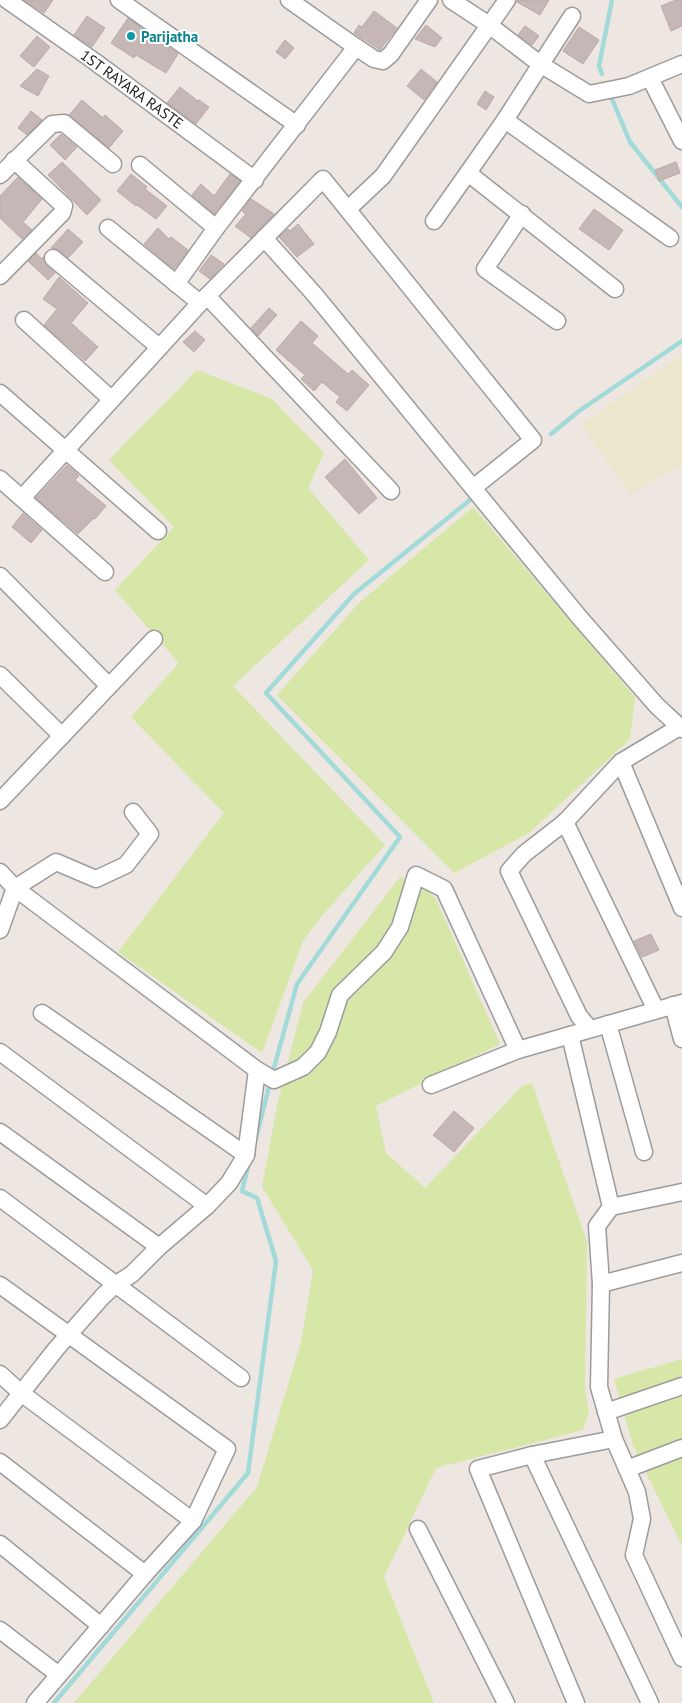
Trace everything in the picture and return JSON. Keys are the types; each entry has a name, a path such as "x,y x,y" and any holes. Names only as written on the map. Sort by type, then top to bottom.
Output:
{"street":[{"name":"1ST RAYARA RASTE","path":"7,0 94,61 255,180"},
{"path":"119,0 297,125"},
{"path":"289,0 374,59 383,61 391,54 429,0"},
{"path":"451,0 489,25 540,64 589,94 630,86 682,64"},
{"path":"348,209 383,176 507,0"},
{"path":"434,221 505,120 572,16"},
{"path":"176,284 216,228 356,47"},
{"path":"650,78 682,141"},
{"path":"505,120 670,238"},
{"path":"0,175 52,124 64,123 113,164"},
{"path":"0,276 62,213 64,206 14,160"},
{"path":"140,165 216,228"},
{"path":"468,173 615,288"},
{"path":"22,498 203,299 324,179 533,440 473,488"},
{"path":"522,214 485,269 557,321"},
{"path":"108,228 176,284 203,299 391,490"},
{"path":"264,238 315,295 580,618 651,699 681,727 621,762 565,822 524,854 509,871 579,1016 590,1029"},
{"path":"53,258 160,347"},
{"path":"24,320 111,400"},
{"path":"0,394 158,531"},
{"path":"0,480 105,572"},
{"path":"0,576 109,686"},
{"path":"0,801 154,639"},
{"path":"0,675 62,736"},
{"path":"621,762 682,908"},
{"path":"0,930 15,888 56,862 96,879 126,865 150,834 133,812"},
{"path":"565,822 656,1010"},
{"path":"0,872 15,888 265,1075"},
{"path":"265,1075 303,1066 318,1052 328,1032 340,995 384,952 400,927 416,875 444,890 518,1050"},
{"path":"432,1085 518,1050 677,1004 682,1039"},
{"path":"42,1013 246,1155"},
{"path":"608,1024 644,1152"},
{"path":"570,1035 612,1207"},
{"path":"0,1052 207,1206"},
{"path":"0,1420 68,1335 115,1285 132,1274 159,1247 207,1206 229,1183 246,1155 265,1075"},
{"path":"0,1132 159,1247"},
{"path":"682,1192 612,1207 597,1226 601,1284 599,1388 614,1439 637,1492 642,1519 634,1555 682,1658"},
{"path":"0,1198 241,1378"},
{"path":"601,1284 681,1266"},
{"path":"0,1285 227,1449 193,1521 145,1574 35,1703"},
{"path":"0,1374 21,1393 193,1521"},
{"path":"606,1412 682,1386"},
{"path":"576,1703 478,1470 532,1455 614,1439"},
{"path":"627,1469 682,1448"},
{"path":"532,1455 650,1703"},
{"path":"0,1462 145,1574"},
{"path":"418,1528 506,1703"},
{"path":"0,1544 101,1626"},
{"path":"0,1630 59,1675"}],"shaded area":[{"path":"682,354 682,465 630,494 581,425"}],"green space":[{"path":"197,370 272,399 324,453 308,488 369,560 233,686 385,845 319,919 303,941 262,1053 118,952 224,813 131,717 179,663 115,590 174,527 109,460"},
{"path":"473,507 635,697 630,739 529,833 454,873 277,695 360,602"},
{"path":"400,877 423,886 436,899 500,1044 376,1106 386,1153 425,1188 523,1085 532,1083 587,1242 585,1389 589,1412 583,1430 436,1468 384,1577 434,1703 74,1703 257,1487 301,1342 313,1270 262,1187 278,1101 303,1003"},
{"path":"682,1359 682,1546 634,1448 614,1379"}],"building":[{"path":"24,0 53,0 44,13"},
{"path":"517,0 549,0 540,15 517,2"},
{"path":"676,0 682,0 682,26 671,31 661,6"},
{"path":"374,11 397,28 380,50 354,33 359,25 362,27"},
{"path":"87,16 105,28 92,47 74,35"},
{"path":"128,18 178,54 166,73 136,55 134,58 111,43"},
{"path":"426,25 442,38 435,47 415,39"},
{"path":"525,26 539,36 532,45 518,35"},
{"path":"579,27 599,40 583,64 563,51"},
{"path":"37,36 50,47 34,67 20,56"},
{"path":"285,40 294,48 285,59 276,52"},
{"path":"37,69 49,76 38,96 20,86"},
{"path":"421,69 437,82 424,100 407,86"},
{"path":"180,87 209,107 196,124 167,103"},
{"path":"485,91 494,97 486,110 477,104"},
{"path":"82,100 103,118 105,115 123,131 109,148 69,115"},
{"path":"31,111 42,120 27,135 18,128"},
{"path":"61,134 77,147 65,160 50,145"},
{"path":"62,162 101,200 87,215 48,175"},
{"path":"676,162 680,173 659,181 655,170"},
{"path":"131,174 147,187 145,189 167,206 156,219 117,191"},
{"path":"230,174 240,181 214,214 192,195 201,184 214,196"},
{"path":"18,177 42,199 23,222 32,230 22,239 0,218 0,196"},
{"path":"251,199 274,214 251,238 235,226 246,214 242,211"},
{"path":"594,209 623,230 609,250 579,229"},
{"path":"298,224 314,244 297,257 279,237 288,229 290,231"},
{"path":"158,228 169,239 171,237 188,250 174,269 144,244"},
{"path":"68,229 83,242 68,258 59,250 51,248"},
{"path":"36,253 42,259 43,257 46,265 55,273 48,280 28,261"},
{"path":"211,255 224,264 210,279 199,271"},
{"path":"59,277 88,303 71,323 98,347 85,361 44,325 57,309 43,299"},
{"path":"269,308 277,315 258,336 251,328"},
{"path":"301,321 318,336 312,343 348,374 352,370 369,385 347,411 336,402 340,397 322,382 314,391 301,379 305,375 276,350"},
{"path":"195,331 205,340 194,352 183,342"},
{"path":"345,459 377,498 359,514 325,477"},
{"path":"67,465 79,476 75,480 106,506 78,534 36,498"},
{"path":"23,513 42,530 31,543 12,527"},
{"path":"651,934 659,950 642,957 634,941"},
{"path":"454,1111 474,1128 454,1152 433,1135"}],"waterway":[{"path":"602,74 599,66 612,0"},
{"path":"612,99 630,142 682,207"},
{"path":"551,434 579,411 682,341"},
{"path":"272,1075 297,984 400,837 266,693 354,594 475,496"},
{"path":"256,1138 270,1083"},
{"path":"54,1703 248,1473 276,1261 257,1198 242,1191 249,1163"}],"place":[{"name":"Parijatha","path":"131,36"}]}
